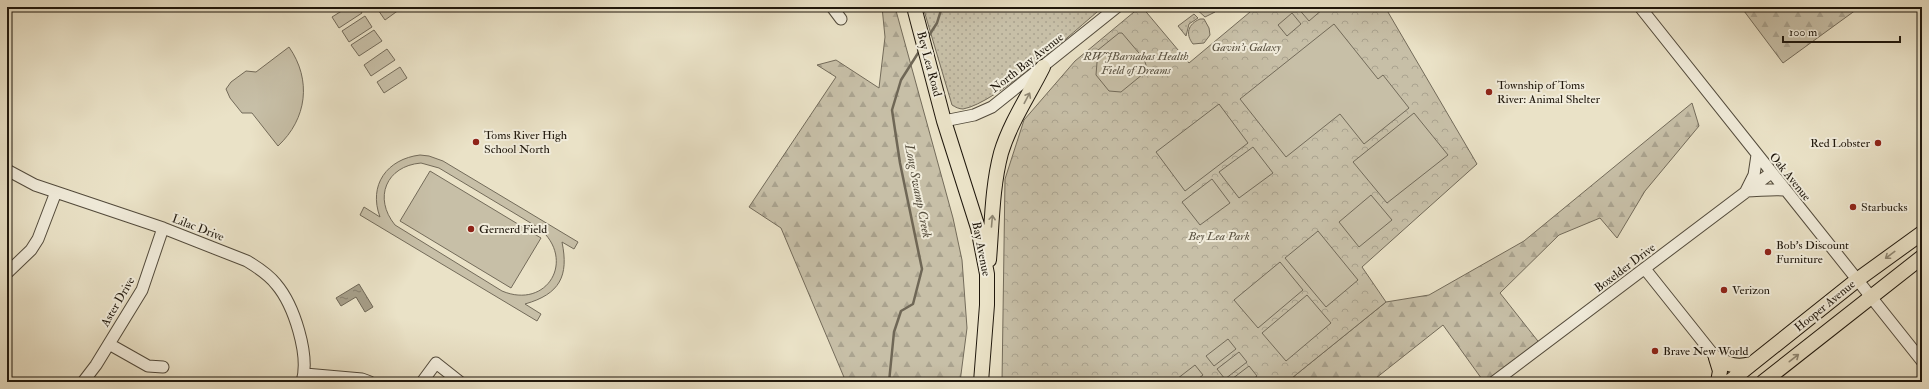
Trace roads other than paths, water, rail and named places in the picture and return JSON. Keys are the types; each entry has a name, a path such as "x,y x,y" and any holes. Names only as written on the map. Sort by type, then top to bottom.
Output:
{"main road":[{"name":"Bey Lea Road","path":"914,7 944,121"},
{"path":"987,274 996,179 1002,153 1013,124 1043,67"},
{"name":"Bay Avenue","path":"944,121 978,228 987,274 987,305 981,382"},
{"name":"Hooper Avenue","path":"1730,382 1857,280 1922,233"},
{"name":"Hooper Avenue","path":"1767,380 1922,257"},
{"path":"1716,358 1728,365 1741,367 1753,363"},
{"path":"1716,358 1720,371 1718,382"}],"street":[{"path":"832,7 841,19"},
{"name":"North Bay Avenue","path":"944,121 974,114 992,107 1117,7"},
{"name":"Oak Avenue","path":"1640,7 1784,190 1872,297 1922,361"},
{"path":"1757,155 1754,175 1746,191 1756,191 1761,189 1784,190"},
{"name":"Lilac Drive","path":"7,170 29,182 163,228 247,261 276,283 287,301 298,328 302,347 304,378"},
{"name":"Boxelder Drive","path":"1494,382 1771,173"},
{"path":"7,273 31,250 38,239 56,192"},
{"name":"Aster Drive","path":"83,382 109,344 145,283 163,228"},
{"path":"1645,269 1716,358"},
{"path":"109,344 148,366 163,367"},
{"path":"422,382 436,363 460,382"},
{"path":"304,378 362,379 370,382"}],"water":[{"path":"359,284 373,307 365,312 356,297 341,306 336,298"}],"waterway":[{"name":"Long Swamp Creek","path":"928,37 937,23 942,7"},
{"name":"Long Swamp Creek","path":"889,382 894,332 901,311 913,304 922,269 900,163 892,110 901,80 920,50"}],"place":[{"name":"Township of Toms River: Animal Shelter","path":"1489,92"},
{"name":"Toms River High School North","path":"476,142"},
{"name":"Red Lobster","path":"1878,143"},
{"name":"Starbucks","path":"1853,207"},
{"name":"Gernerd Field","path":"471,229"},
{"name":"Bob's Discount Furniture","path":"1768,252"},
{"name":"Verizon","path":"1724,290"},
{"name":"Brave New World","path":"1655,351"}],"park label":[{"name":"Gavin's Galaxy","path":"1246,47"},
{"name":"RWJBarnabas Health Field of Dreams","path":"1136,63"},
{"name":"Bey Lea Park","path":"1219,236"}]}
